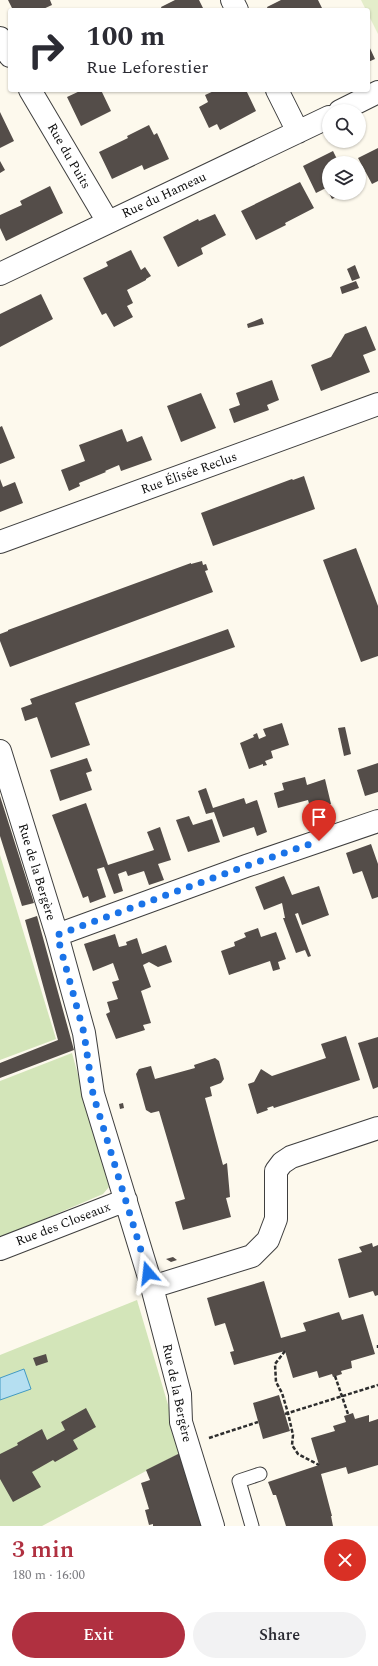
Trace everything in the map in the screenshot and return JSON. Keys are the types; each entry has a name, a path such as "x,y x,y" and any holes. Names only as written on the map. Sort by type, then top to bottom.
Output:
{"street":[{"path":"0,38 8,52"},
{"name":"Rue du Puits","path":"31,92 108,222"},
{"path":"278,92 298,132"},
{"path":"354,104 378,92"},
{"name":"Rue du Hameau","path":"0,274 322,120"},
{"name":"Rue Élisée Reclus","path":"0,542 378,404"},
{"name":"Rue de la Bergère","path":"0,752 57,935 84,1033 93,1094 152,1287 180,1394 181,1422 213,1526"},
{"path":"57,935 246,866 378,821"},
{"path":"152,1287 252,1256 268,1240 276,1220 276,1171 282,1163 291,1157 378,1128"},
{"name":"Rue des Closeaux","path":"0,1249 126,1200"}],"lane":[{"path":"252,1526 239,1481 260,1474"}],"path":[{"path":"285,1351 275,1364 276,1382 282,1392 288,1413 293,1435 292,1444 298,1454 319,1465"},
{"path":"335,1376 348,1414"},
{"path":"285,1414 378,1385"},
{"path":"187,1444 258,1422"}],"green space":[{"path":"361,0 378,0 378,34 370,18 370,8 365,8"},
{"path":"0,855 56,1039 0,1060"},
{"path":"72,1053 109,1187 103,1194 0,1238 0,1081"},
{"path":"137,1300 182,1452 42,1526 0,1526 0,1355"}],"water":[{"path":"24,1369 31,1389 0,1400 0,1378"}],"building":[{"path":"8,0 50,0 52,5 45,8 12,8"},
{"path":"175,0 199,0 203,8 161,8"},
{"path":"281,0 318,0 322,8 267,8"},
{"path":"370,48 375,59 370,61"},
{"path":"78,92 102,92 111,111 81,126 67,97"},
{"path":"212,92 247,92 256,111 220,130 217,124 209,128 199,107 208,102 205,95"},
{"path":"0,112 14,141 0,148"},
{"path":"149,125 154,135 157,133 169,159 144,170 142,165 112,179 99,152 128,138 127,136"},
{"path":"378,148 378,181 372,184 366,173 366,156 362,156"},
{"path":"333,151 336,156 323,156"},
{"path":"322,156 322,190 316,193 303,166"},
{"path":"0,161 5,170 0,173"},
{"path":"300,182 314,208 285,223 286,225 256,240 241,211"},
{"path":"50,186 63,213 6,241 0,228 0,215 22,205 20,201"},
{"path":"215,214 226,235 201,248 203,254 178,267 163,237 198,219 199,221"},
{"path":"131,250 141,270 145,267 151,276 127,290 133,303 127,306 133,317 114,327 106,313 102,315 83,278 108,266 106,262"},
{"path":"355,265 360,278 352,281 347,269"},
{"path":"356,281 359,288 342,294 340,287"},
{"path":"41,294 53,319 0,347 0,314"},
{"path":"262,318 264,324 248,328 247,324"},
{"path":"366,326 376,350 363,355 370,372 321,391 311,365 331,357 345,334"},
{"path":"272,380 279,400 267,405 269,410 234,423 229,409 240,405 236,393"},
{"path":"201,393 216,428 181,442 167,406"},
{"path":"2,426 15,458 0,464 0,427"},
{"path":"122,429 127,442 142,436 152,460 121,471 119,465 79,483 80,486 69,491 61,470 85,461 79,445"},
{"path":"304,476 315,509 213,546 201,513 292,479 293,480"},
{"path":"0,479 3,487 15,482 23,503 0,512"},
{"path":"356,548 378,606 378,656 361,662 323,560"},
{"path":"202,561 203,565 206,564 208,570 205,571 213,592 10,667 0,641 0,634 191,563"},
{"path":"228,629 235,647 75,703 90,745 51,758 37,717 25,721 21,708 32,704 30,699"},
{"path":"282,723 289,745 271,751 273,758 265,761 267,765 263,766 263,764 249,769 240,743 254,737 253,735 257,733 259,739 266,736 263,729"},
{"path":"345,727 351,754 344,756 338,728"},
{"path":"87,758 92,771 86,773 92,790 60,801 50,770"},
{"path":"378,763 378,792 365,796 357,770"},
{"path":"305,777 307,785 325,779 331,804 311,810 308,800 278,808 274,793 284,790 282,783"},
{"path":"206,788 213,808 244,798 246,804 257,800 267,832 257,836 254,827 223,837 214,812 206,814 198,791"},
{"path":"0,796 34,903 22,906 0,836"},
{"path":"86,803 108,865 154,850 147,832 160,827 171,860 158,864 164,880 149,885 144,871 128,876 126,871 118,874 123,891 114,894 104,867 97,869 106,897 90,903 88,896 83,898 52,815"},
{"path":"189,816 193,825 212,819 220,842 188,852 176,820"},
{"path":"371,844 378,864 378,897 372,899 362,871 353,874 346,853"},
{"path":"284,876 292,895 319,886 329,915 302,925 298,913 295,914 311,956 308,957 305,950 296,953 283,918 285,918 282,903 264,910 255,887"},
{"path":"37,916 74,1050 0,1078 0,1063 58,1040 25,920"},
{"path":"258,928 261,937 276,932 286,959 278,962 280,969 273,971 270,961 229,975 221,951 235,946 234,942 246,937 244,933"},
{"path":"115,934 119,947 127,945 126,942 137,938 142,954 166,945 172,962 158,967 149,962 143,965 151,987 141,991 151,1023 143,1025 145,1030 116,1039 106,1014 110,1012 107,1002 118,999 112,982 119,980 113,963 93,971 84,944"},
{"path":"346,1036 360,1080 274,1108 273,1106 267,1108 268,1110 257,1114 248,1084 254,1082 261,1069 272,1076 326,1058 321,1044"},
{"path":"378,1037 378,1087 373,1089 358,1043"},
{"path":"215,1058 219,1061 224,1079 221,1083 210,1087 212,1096 205,1098 223,1165 227,1163 230,1197 226,1198 231,1217 183,1230 175,1202 185,1199 159,1111 151,1113 146,1110 136,1074 139,1069 151,1066 155,1079 195,1068 194,1065"},
{"path":"123,1103 124,1108 120,1109 119,1104"},
{"path":"372,1243 373,1247 378,1245 378,1295 375,1296 373,1291 349,1298 338,1259 362,1252 359,1247"},
{"path":"173,1257 177,1260 171,1262 166,1259"},
{"path":"264,1281 281,1338 306,1331 303,1323 339,1312 342,1320 363,1314 375,1354 351,1361 352,1368 341,1371 342,1374 333,1377 332,1374 319,1378 317,1371 293,1378 285,1351 234,1365 230,1352 234,1351 225,1323 215,1326 207,1298"},
{"path":"46,1354 48,1362 36,1366 33,1358"},
{"path":"279,1395 290,1431 263,1439 253,1403"},
{"path":"86,1408 96,1427 73,1440 78,1449 55,1462 53,1460 32,1472 41,1487 13,1502 0,1479 0,1454 18,1445 17,1443 42,1429 47,1440 65,1430 61,1422"},
{"path":"353,1413 355,1419 369,1415 369,1422 378,1419 378,1465 348,1474 346,1467 321,1474 332,1516 333,1526 286,1526 276,1495 273,1495 268,1482 319,1465 311,1438 335,1431 333,1426 346,1422 344,1416"},
{"path":"182,1452 204,1526 149,1525 145,1510 149,1509 141,1483 150,1480 146,1470"}],"route":[{"path":"148,1273 93,1094 84,1033 57,935 319,841"}]}
